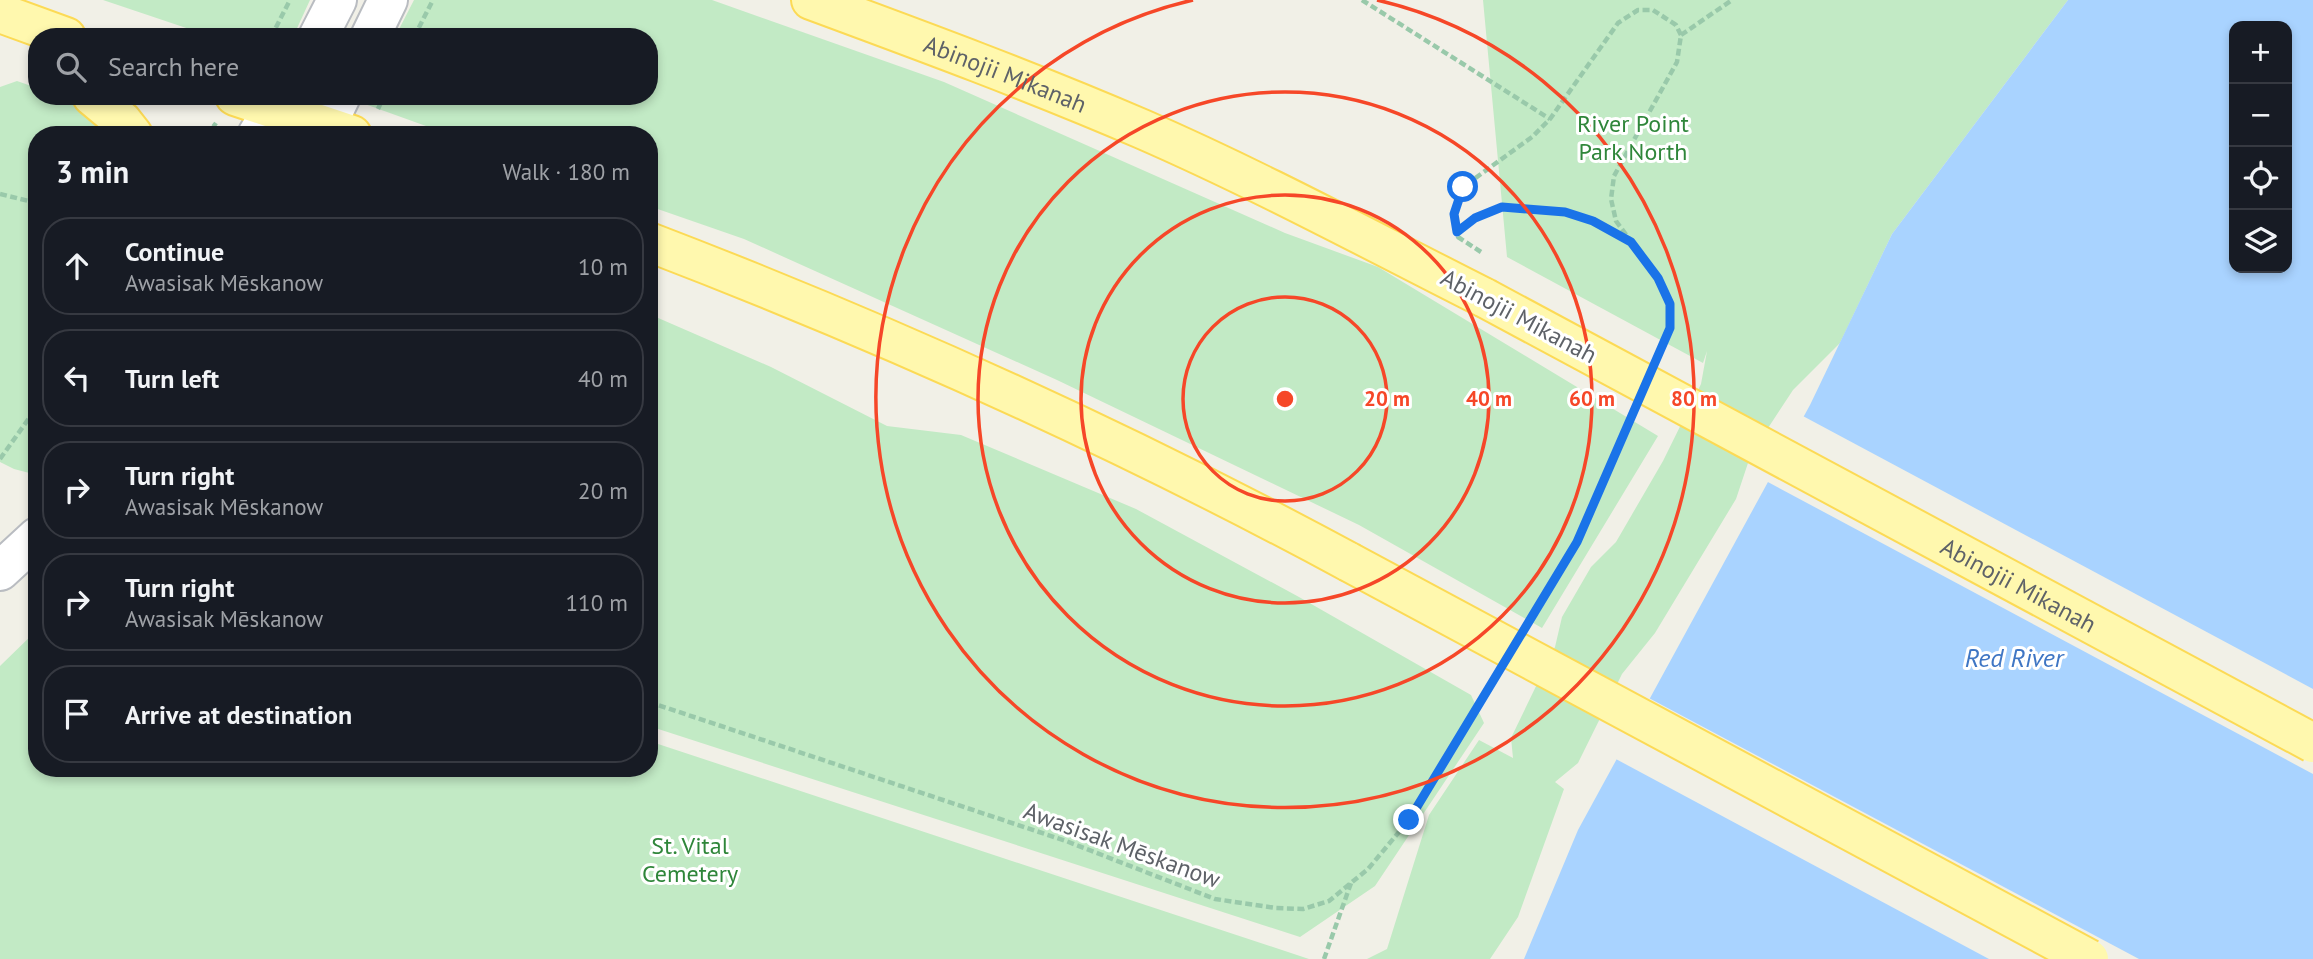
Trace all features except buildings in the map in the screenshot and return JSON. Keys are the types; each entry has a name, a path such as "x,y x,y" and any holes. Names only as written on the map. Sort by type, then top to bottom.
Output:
{"main road":[{"name":"Abinojii Mikanah","path":"811,0 1012,75 1144,130 1307,206 1485,298 2313,743"},
{"path":"0,13 41,28"},
{"path":"0,23 28,45"},
{"path":"103,105 126,126"},
{"path":"254,105 270,113 335,123"},
{"path":"658,246 866,329 1068,420 1192,480 2089,959"}],"street":[{"path":"323,28 337,0"},
{"path":"374,28 388,0"},
{"path":"16,556 28,535"}],"path":[{"path":"276,28 290,0"},
{"path":"419,28 433,0"},
{"path":"1362,0 1550,119"},
{"path":"1681,35 1732,0"},
{"path":"1491,259 1458,237 1454,214 1463,187 1532,137 1550,119 1618,23 1637,10 1653,10 1676,25 1681,35 1677,62 1614,176 1611,199 1616,221 1658,278 1670,304 1670,328 1659,353"},
{"path":"0,194 28,202"},
{"path":"1457,232 1475,218 1493,209 1517,208 1565,212 1593,221 1631,242"},
{"path":"1527,626 1577,542 1632,416"},
{"path":"0,458 28,419"},
{"name":"Awasisak Mēskanow","path":"658,705 1066,841 1215,900 1303,909 1329,901 1368,869 1409,820 1498,674"},
{"path":"1324,959 1352,882"}],"green space":[{"path":"103,0 310,0 297,28 186,28"},
{"path":"414,0 712,0 944,82 1285,233 1378,267 1658,436 1542,628 1359,525 1057,380 744,239 658,209 658,126 426,126 368,105 658,105 658,28 400,28"},
{"name":"River Point Park North","path":"1483,0 2068,0 1892,234 1840,343 1793,390 1751,454 1736,499 1655,633 1622,674 1578,763 1555,782 1564,789 1518,917 1490,959 1367,959 1387,949 1429,815 1479,740 1513,758 1511,738 1555,647 1562,617 1591,567 1616,542 1663,461 1701,384 1707,351 1703,363 1507,257"},
{"path":"17,81 28,85 28,105 74,105 102,126 28,126 28,473 0,462 0,87"},
{"path":"658,318 771,367 887,426 961,435 1136,509 1299,597 1471,695 1484,723 1375,886 1300,937 658,729"},
{"name":"St. Vital Cemetery","path":"28,639 28,777 658,777 658,744 1309,959 0,959 0,666"}],"water":[{"name":"Red River","path":"2068,0 2313,0 2313,959 1524,959 1578,830 1810,405 1892,234"}],"pier":[{"path":"1801,415 2313,689 2313,774 1766,481"},
{"path":"1647,697 2139,959 1989,959 1614,758"}],"route":[{"path":"1409,820 1577,542 1670,328 1670,304 1658,278 1631,242 1593,221 1565,212 1541,209 1493,209 1475,218 1457,232 1454,214 1463,187"}]}
